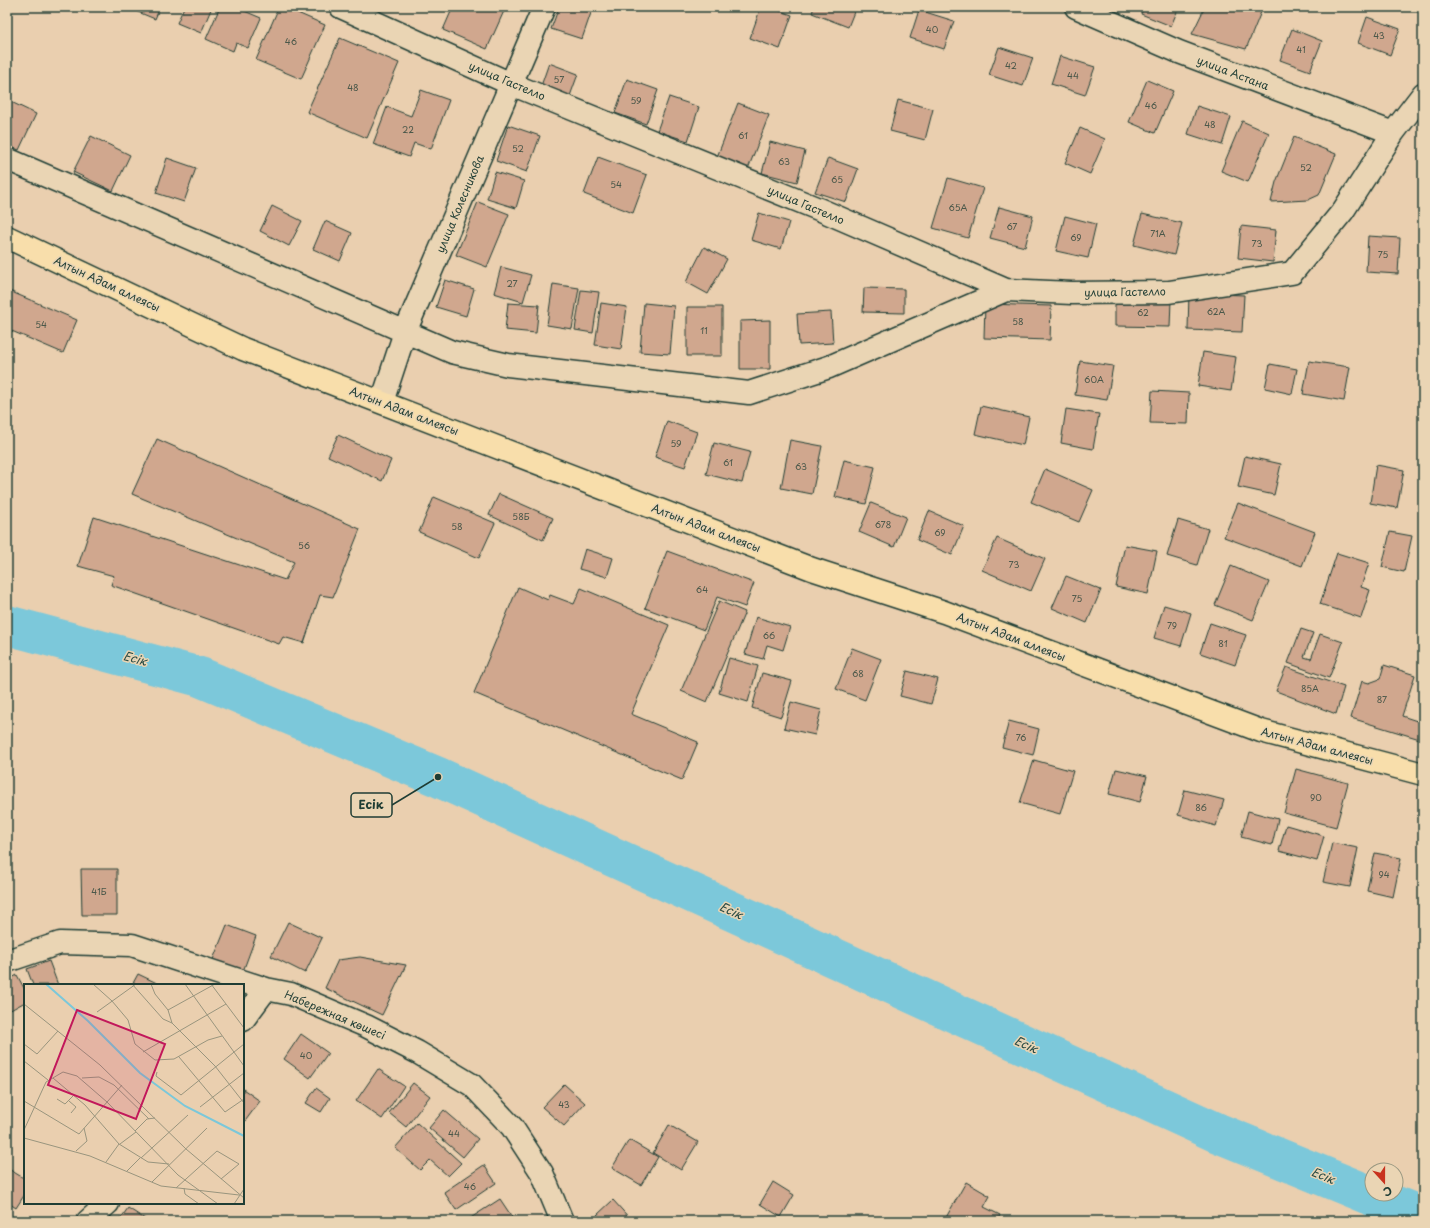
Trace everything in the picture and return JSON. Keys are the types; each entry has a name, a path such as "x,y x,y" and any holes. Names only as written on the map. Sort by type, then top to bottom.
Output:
{"main road":[{"name":"Алтын Адам аллеясы","path":"7,237 243,349 812,569 944,612 1261,731 1423,774"}],"street":[{"name":"улица Гастелло","path":"341,7 511,84 821,210 1006,290 1072,293 1169,292 1292,273 1343,211 1393,133"},
{"name":"улица Колесникова","path":"382,402 405,332 544,7"},
{"name":"улица Астана","path":"1076,7 1179,52 1393,133"},
{"path":"1393,133 1423,94"},
{"path":"7,159 452,352 508,365 749,393 828,367 1006,290"},
{"name":"Набережная көшесі","path":"7,961 60,943 132,945 266,989 291,994 366,1026 417,1052 472,1085 512,1127 542,1173 562,1221"},
{"path":"244,1019 266,989"},
{"path":"88,1221 107,1204"}],"building":[{"path":"126,7 160,7 155,19"},
{"path":"184,7 212,7 201,33 177,23"},
{"path":"220,7 235,7 261,18 248,48 236,43 233,51 206,39"},
{"path":"279,7 284,7 325,25 301,79 256,60"},
{"path":"453,7 495,7 504,11 487,49 443,30"},
{"path":"559,7 593,7 582,39 551,29"},
{"path":"761,7 769,7 792,15 780,49 750,38"},
{"path":"814,7 856,7 848,27 812,13"},
{"path":"1144,7 1179,7 1171,26 1141,14"},
{"path":"1205,7 1263,7 1246,49 1192,34"},
{"path":"919,10 954,21 944,49 910,38"},
{"path":"1367,17 1400,29 1390,55 1358,43"},
{"path":"1292,29 1322,41 1310,71 1280,60"},
{"path":"340,38 399,63 367,138 307,112"},
{"path":"999,47 1033,58 1023,86 989,75"},
{"path":"1060,56 1095,67 1085,95 1051,84"},
{"path":"549,63 578,74 570,96 541,86"},
{"path":"627,79 658,90 646,124 615,113"},
{"path":"1147,80 1173,91 1155,133 1129,122"},
{"path":"421,90 449,100 431,149 414,143 409,157 373,144 387,107 411,116"},
{"path":"669,97 699,107 688,141 657,131"},
{"path":"7,100 36,114 19,150 7,145"},
{"path":"898,100 933,109 925,140 890,131"},
{"path":"738,103 769,115 748,169 717,157"},
{"path":"1197,106 1231,117 1222,145 1188,134"},
{"path":"1242,121 1269,133 1248,182 1221,171"},
{"path":"508,125 540,136 527,172 496,161"},
{"path":"1080,128 1105,139 1090,174 1065,163"},
{"path":"91,136 130,155 113,191 73,172"},
{"path":"1294,137 1336,154 1319,195 1308,200 1271,202 1276,182"},
{"path":"770,142 805,151 797,182 762,173"},
{"path":"598,157 647,175 633,213 584,194"},
{"path":"167,158 196,168 184,202 156,193"},
{"path":"828,158 858,169 846,202 815,192"},
{"path":"495,172 524,181 516,208 487,199"},
{"path":"948,178 983,188 968,238 933,228"},
{"path":"478,202 509,214 487,267 456,255"},
{"path":"272,206 302,221 289,246 260,231"},
{"path":"999,207 1033,216 1025,247 990,238"},
{"path":"759,213 789,222 781,249 751,240"},
{"path":"1142,214 1182,223 1174,255 1134,245"},
{"path":"1065,216 1096,224 1088,258 1056,251"},
{"path":"325,221 352,233 340,261 313,249"},
{"path":"1241,226 1276,230 1273,262 1238,258"},
{"path":"1368,236 1400,238 1398,274 1366,272"},
{"path":"704,247 727,259 708,294 686,282"},
{"path":"501,267 531,275 523,302 494,293"},
{"path":"445,280 474,289 466,316 436,307"},
{"path":"553,284 579,288 572,329 547,325"},
{"path":"864,288 904,289 904,313 863,312"},
{"path":"7,290 77,320 63,353 7,329"},
{"path":"581,290 599,292 593,333 575,330"},
{"path":"1189,293 1244,295 1242,332 1188,330"},
{"path":"1115,299 1171,300 1170,327 1115,326"},
{"path":"508,303 539,305 536,333 505,330"},
{"path":"601,303 627,307 621,349 595,345"},
{"path":"644,303 674,306 670,354 640,352"},
{"path":"985,304 1051,306 1050,340 984,338"},
{"path":"687,307 722,307 722,356 687,356"},
{"path":"831,312 833,343 799,345 797,314"},
{"path":"770,320 770,369 740,369 740,321"},
{"path":"1203,352 1236,357 1231,391 1198,386"},
{"path":"1080,361 1113,366 1107,400 1075,395"},
{"path":"1309,361 1350,367 1344,401 1303,394"},
{"path":"1270,364 1297,369 1292,394 1265,388"},
{"path":"1152,391 1189,393 1188,424 1150,423"},
{"path":"981,406 1029,417 1023,445 975,434"},
{"path":"1066,409 1099,414 1093,449 1061,443"},
{"path":"667,421 697,432 685,467 655,457"},
{"path":"338,435 391,460 382,481 328,456"},
{"path":"157,439 360,529 333,597 320,595 304,643 283,637 279,644 111,585 114,576 78,566 94,517 285,580 294,562 132,494"},
{"path":"790,440 822,446 812,494 781,488"},
{"path":"714,443 750,452 742,483 706,474"},
{"path":"1245,456 1281,464 1274,495 1238,487"},
{"path":"844,460 875,467 866,504 835,497"},
{"path":"1376,465 1404,470 1397,508 1370,503"},
{"path":"1045,469 1093,490 1079,522 1031,502"},
{"path":"499,494 553,518 543,540 489,515"},
{"path":"434,497 495,523 479,558 419,532"},
{"path":"871,503 906,517 894,547 859,532"},
{"path":"1238,503 1315,532 1302,566 1224,537"},
{"path":"929,511 964,526 952,555 917,540"},
{"path":"1178,520 1208,529 1197,565 1167,556"},
{"path":"1390,532 1412,536 1404,572 1382,567"},
{"path":"997,538 1045,559 1031,591 982,570"},
{"path":"1125,545 1157,551 1148,594 1116,587"},
{"path":"585,549 613,558 607,577 579,569"},
{"path":"667,551 754,583 745,607 717,597 704,630 645,608"},
{"path":"1337,553 1369,563 1361,587 1370,590 1361,618 1320,604"},
{"path":"1231,566 1269,582 1253,620 1215,605"},
{"path":"1066,576 1101,590 1087,623 1052,608"},
{"path":"518,587 548,600 550,595 574,604 581,588 669,625 631,714 698,742 682,780 474,693"},
{"path":"719,601 745,612 707,702 681,691"},
{"path":"1164,605 1191,613 1181,646 1154,638"},
{"path":"756,617 790,627 783,650 767,645 763,659 745,654"},
{"path":"1210,623 1246,635 1235,665 1200,653"},
{"path":"1301,629 1313,633 1304,657 1311,659 1320,634 1343,642 1329,678 1288,663"},
{"path":"852,648 881,659 865,700 836,689"},
{"path":"729,658 758,666 748,702 719,693"},
{"path":"1384,665 1415,675 1402,716 1423,723 1423,740 1351,718 1362,681 1369,683 1380,679"},
{"path":"1286,667 1344,687 1336,714 1276,691"},
{"path":"907,671 938,679 931,704 900,696"},
{"path":"762,673 792,681 781,717 752,708"},
{"path":"791,702 821,710 815,735 784,728"},
{"path":"1009,721 1039,729 1033,755 1002,747"},
{"path":"1034,760 1073,771 1060,814 1020,803"},
{"path":"1116,769 1147,776 1140,802 1109,794"},
{"path":"1296,769 1348,783 1336,827 1284,813"},
{"path":"1185,790 1224,800 1216,826 1178,815"},
{"path":"1248,811 1278,819 1272,845 1241,837"},
{"path":"1286,825 1324,836 1317,861 1279,851"},
{"path":"1332,843 1358,848 1350,887 1323,882"},
{"path":"1375,853 1401,858 1393,897 1367,891"},
{"path":"81,869 117,869 117,915 82,915"},
{"path":"288,922 322,938 305,973 271,956"},
{"path":"227,925 256,936 242,974 212,962"},
{"path":"360,957 406,965 382,1015 325,988 338,960"},
{"path":"49,961 58,984 33,984 27,969"},
{"path":"138,974 159,984 133,984"},
{"path":"17,975 24,988 24,1003 7,1012 7,981"},
{"path":"301,1034 328,1053 310,1078 284,1059"},
{"path":"378,1069 404,1086 382,1119 356,1101"},
{"path":"413,1083 430,1096 406,1127 389,1113"},
{"path":"564,1084 585,1103 564,1126 542,1107"},
{"path":"316,1088 330,1098 321,1112 306,1103"},
{"path":"244,1090 260,1101 244,1123"},
{"path":"444,1110 478,1139 463,1157 429,1128"},
{"path":"417,1123 461,1163 448,1176 430,1160 420,1170 395,1148"},
{"path":"669,1125 698,1142 681,1170 653,1153"},
{"path":"629,1140 658,1157 641,1185 612,1168"},
{"path":"484,1165 496,1183 456,1210 444,1192"},
{"path":"7,1168 24,1178 24,1196 16,1208 7,1202"},
{"path":"773,1182 794,1195 781,1217 760,1204"},
{"path":"966,1182 990,1196 984,1207 1000,1215 997,1221 944,1221"},
{"path":"500,1199 512,1217 506,1221 466,1221"},
{"path":"613,1200 632,1221 602,1221 597,1215"},
{"path":"128,1208 148,1221 119,1221"}],"waterway":[{"name":"Есік","path":"7,625 200,677 438,777 1218,1133 1423,1217"}],"place":[{"name":"Есік","path":"438,777"}]}
